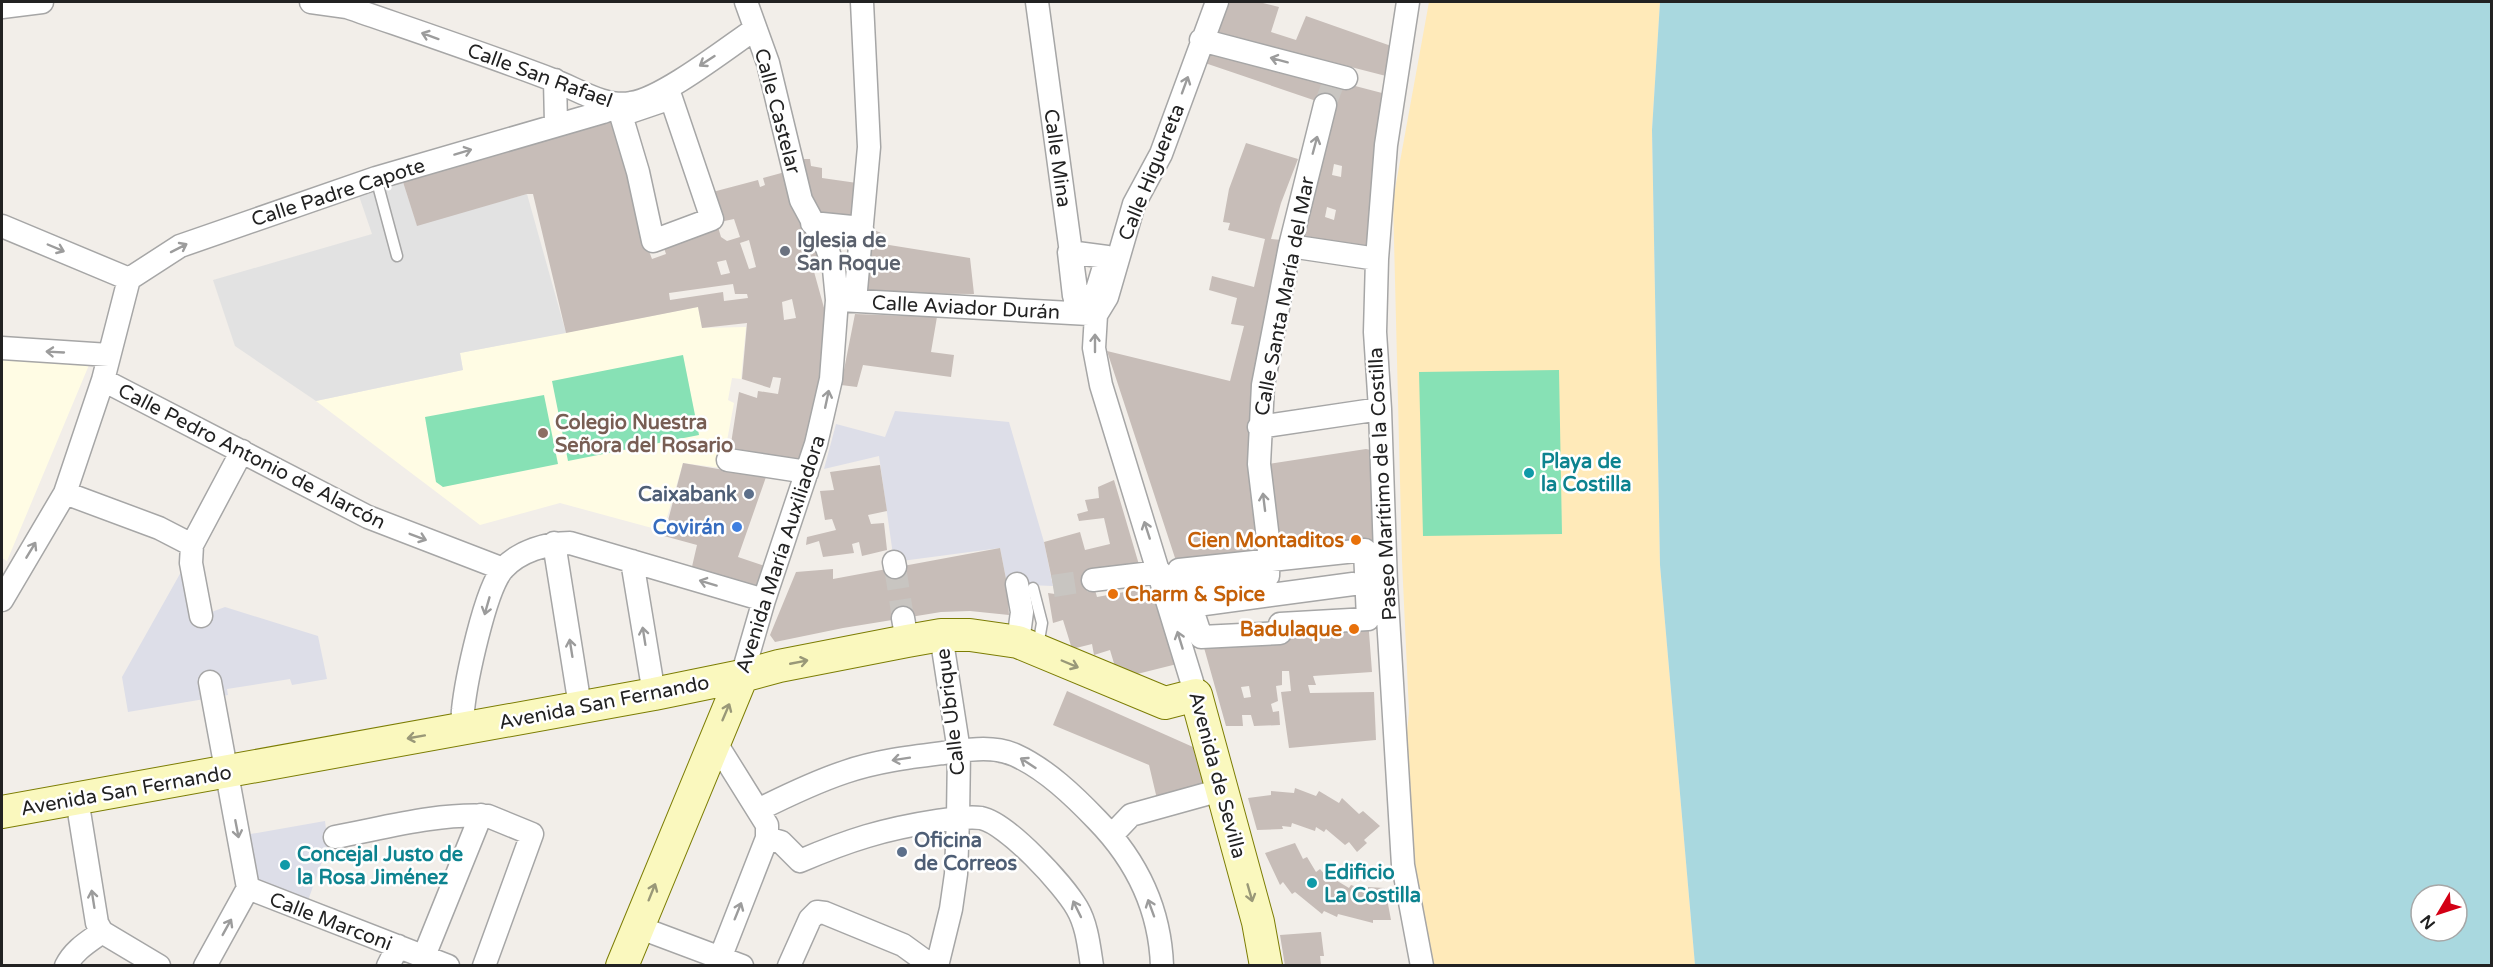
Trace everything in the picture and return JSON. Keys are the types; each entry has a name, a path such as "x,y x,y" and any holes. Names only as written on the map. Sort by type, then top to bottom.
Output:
{"street":[{"path":"2,7 42,2"},
{"name":"Calle San Rafael","path":"311,2 347,7 555,80 621,110 654,96 756,29"},
{"name":"Calle Castelar","path":"746,2 773,82 801,200 813,223 834,251 839,268 840,295 849,299"},
{"path":"862,2 869,147 863,226"},
{"name":"Calle Mina","path":"1037,2 1071,251 1075,305"},
{"name":"Calle Higuereta","path":"1180,607 1101,385 1094,348 1096,315 1107,297 1134,204 1161,154 1201,40 1217,2"},
{"name":"Paseo Marítimo de la Costilla","path":"1408,2 1386,145 1377,259 1375,332 1402,865 1422,966"},
{"path":"1201,40 1338,78"},
{"path":"555,80 556,124"},
{"path":"671,98 712,219 652,241 638,172 621,110 671,98"},
{"name":"Calle Santa María del Mar","path":"1269,560 1259,464 1259,427 1263,385 1290,246 1326,105"},
{"name":"Calle Padre Capote","path":"129,279 180,246 376,178 556,124 603,112 621,110"},
{"path":"813,223 814,219 863,226 874,230 864,293 861,297 849,299"},
{"path":"2,226 129,279 103,380 65,493 2,600"},
{"path":"1290,246 1377,259"},
{"path":"1071,251 1107,257 1095,292 1084,297 1075,305"},
{"name":"Calle Aviador Durán","path":"849,299 1075,305 1096,315"},
{"name":"Avenida María Auxiliadora","path":"622,966 742,676 764,600 816,444 849,299"},
{"path":"2,348 109,355"},
{"name":"Calle Pedro Antonio de Alarcón","path":"103,380 368,518 503,569"},
{"path":"1259,427 1380,409"},
{"path":"201,615 191,563 192,545 242,451"},
{"path":"728,460 807,472"},
{"path":"65,493 159,528 192,545"},
{"path":"554,543 580,706"},
{"path":"465,729 462,713 474,652 491,592 503,569 525,553 554,543 570,543 764,600"},
{"path":"1093,580 1169,581 1179,570 1365,550 1368,619 1280,624 1280,633 1201,637 1180,607 1353,584"},
{"path":"632,561 654,694"},
{"path":"1025,586 1022,612 1027,646"},
{"name":"Avenida de Sevilla","path":"1180,607 1197,695 1258,922 1266,966"},
{"name":"Avenida San Fernando","path":"2,812 654,694 742,676 905,629 941,635 970,635 1027,646 1165,703 1197,695"},
{"name":"Calle Ubrique","path":"937,966 951,909 956,874 959,751 941,635"},
{"path":"206,966 248,888 210,682"},
{"path":"714,740 767,825 767,838 718,961"},
{"path":"758,810 802,788 847,771 895,759 993,749 1015,755 1046,775 1079,801 1126,853 1138,873 1151,906 1162,966"},
{"path":"1112,835 1131,815 1221,790"},
{"path":"76,799 97,923 102,932 159,966"},
{"path":"335,837 447,816 488,816 532,834 484,966"},
{"path":"424,956 475,816"},
{"path":"767,838 781,842 800,861 865,835 904,826 958,818 983,819 1002,830 1034,856 1063,885 1078,910 1087,935 1092,966"},
{"name":"Calle Marconi","path":"248,888 393,956 424,956 448,966"},
{"path":"789,966 810,919 817,912 825,912 903,945 932,966"},
{"path":"638,927 718,961 742,966"},
{"path":"66,966 70,957 80,947 102,932"}],"lane":[{"path":"376,178 397,256"}],"shaded area":[{"path":"403,182 417,225 527,194 566,333 460,353 463,370 316,401 235,346 213,280 372,234 359,196"},
{"name":"Colegio Nuestra Señora del Rosario","path":"698,307 702,328 746,327 741,379 732,378 728,400 734,403 722,468 683,463 663,531 560,503 480,525 316,401 463,370 460,353"},
{"path":"2,359 89,365 7,561 2,558"},
{"path":"895,411 1009,422 1044,542 1053,586 1007,584 1000,548 894,562 879,456 824,469 836,424 885,437"},
{"path":"181,572 190,620 225,607 318,636 327,679 292,685 290,679 227,689 228,695 128,712 122,677"},
{"name":"Concejal Justo de la Rosa Jiménez","path":"325,821 328,845 306,906 258,885 245,835"}],"sand":[{"name":"Playa de la Costilla","path":"1429,2 1660,2 1652,130 1660,565 1695,965 1429,965 1420,927 1404,762 1409,712 1402,561 1393,200"}],"green space":[{"path":"683,355 699,435 568,461 552,381"},
{"path":"1559,370 1562,534 1423,536 1419,372"},
{"path":"544,395 558,464 443,487 436,482 425,417"}],"water":[{"path":"1660,2 2491,2 2491,965 1695,965 1660,565 1652,130"}],"building":[{"path":"1230,2 1259,2 1279,7 1271,32 1296,40 1306,16 1394,47 1386,76 1215,32"},
{"path":"1210,48 1382,93 1371,255 1300,243 1334,107 1205,63","holes":["1334,164 1342,166 1341,177 1332,175","1327,207 1336,210 1334,220 1325,217"]},
{"path":"621,115 646,243 652,259 666,254 661,239 718,227 721,237 727,241 740,237 734,219 715,223 705,194 758,180 760,187 765,185 763,178 785,172 792,207 804,232 815,240 819,257 813,268 826,315 820,387 798,466 730,450 739,392 757,398 758,391 778,394 781,378 773,377 770,388 742,379 747,323 702,328 698,307 566,333 533,194 417,226 403,182","holes":["749,240 756,267 749,269 740,243","726,260 730,273 721,275 717,262","733,284 735,294 747,294 748,298 724,301 723,292 670,300 669,293","792,299 796,318 784,320 782,302"]},
{"path":"1246,143 1298,159 1281,203 1271,239 1282,240 1262,561 1179,570 1107,351 1230,381 1244,326 1231,324 1237,298 1209,290 1212,276 1254,287 1265,239 1228,230 1230,223 1223,222 1229,189"},
{"path":"800,159 810,159 811,166 822,168 822,178 857,183 854,223 815,219"},
{"path":"874,230 886,235 883,244 970,258 974,294 864,293"},
{"path":"855,314 937,317 931,352 954,355 951,377 863,365 857,387 841,385"},
{"path":"1366,449 1376,451 1376,542 1278,554 1269,464"},
{"path":"683,463 766,477 738,557 765,566 755,592 691,571 697,545 664,536"},
{"path":"880,465 887,511 868,515 871,524 884,523 887,550 862,556 859,542 852,544 854,553 823,557 819,541 806,545 807,537 836,530 832,519 825,520 820,491 834,490 830,472"},
{"path":"1114,480 1140,568 1091,576 1097,597 1146,588 1156,596 1177,664 1137,674 1116,670 1110,650 1094,655 1092,644 1072,649 1063,620 1053,623 1048,593 1055,594 1044,542 1080,532 1085,550 1110,544 1104,518 1079,521 1077,514 1088,511 1085,500 1099,498 1098,487"},
{"path":"1000,548 1007,584 1009,615 970,611 941,612 775,642 770,635 796,572 833,569 833,579"},
{"path":"1368,619 1372,672 1313,676 1316,685 1308,685 1310,693 1374,692 1376,740 1289,748 1281,692 1291,691 1289,671 1282,671 1282,685 1276,686 1278,701 1271,704 1273,712 1279,711 1280,725 1254,726 1251,715 1242,715 1243,726 1226,726 1201,637","holes":["1249,686 1251,697 1244,698 1241,687"]},
{"path":"1067,691 1193,747 1204,787 1157,799 1149,765 1053,725"},
{"name":"Edificio La Costilla","path":"1295,788 1316,796 1319,791 1339,803 1342,798 1359,814 1363,811 1380,826 1364,840 1367,843 1357,852 1349,842 1345,845 1326,829 1324,832 1316,827 1315,831 1292,823 1291,827 1282,826 1283,829 1257,830 1248,798 1271,795 1271,791 1294,793"},
{"name":"Edificio La Costilla","path":"1295,843 1303,859 1307,857 1316,872 1320,869 1331,882 1334,879 1349,888 1351,885 1366,890 1368,887 1385,888 1391,920 1373,920 1373,923 1338,914 1337,917 1324,911 1322,914 1295,892 1292,894 1283,882 1280,885 1265,853"},
{"path":"1321,932 1324,956 1320,956 1321,965 1285,966 1280,935"}],"tunnel":[{"path":"1325,105 1334,81"},
{"path":"895,567 903,618"},
{"path":"1053,586 1093,580"}],"place":[{"name":"Iglesia de San Roque","path":"785,251"},
{"name":"Colegio Nuestra Señora del Rosario","path":"543,433"},
{"name":"Playa de la Costilla","path":"1529,473"},
{"name":"Caixabank","path":"749,494"},
{"name":"Covirán","path":"737,527"},
{"name":"Cien Montaditos","path":"1356,540"},
{"name":"Charm & Spice","path":"1113,594"},
{"name":"Badulaque","path":"1354,629"},
{"name":"Oficina de Correos","path":"902,852"},
{"name":"Concejal Justo de la Rosa Jiménez","path":"285,865"},
{"name":"Edificio La Costilla","path":"1312,883"}]}
